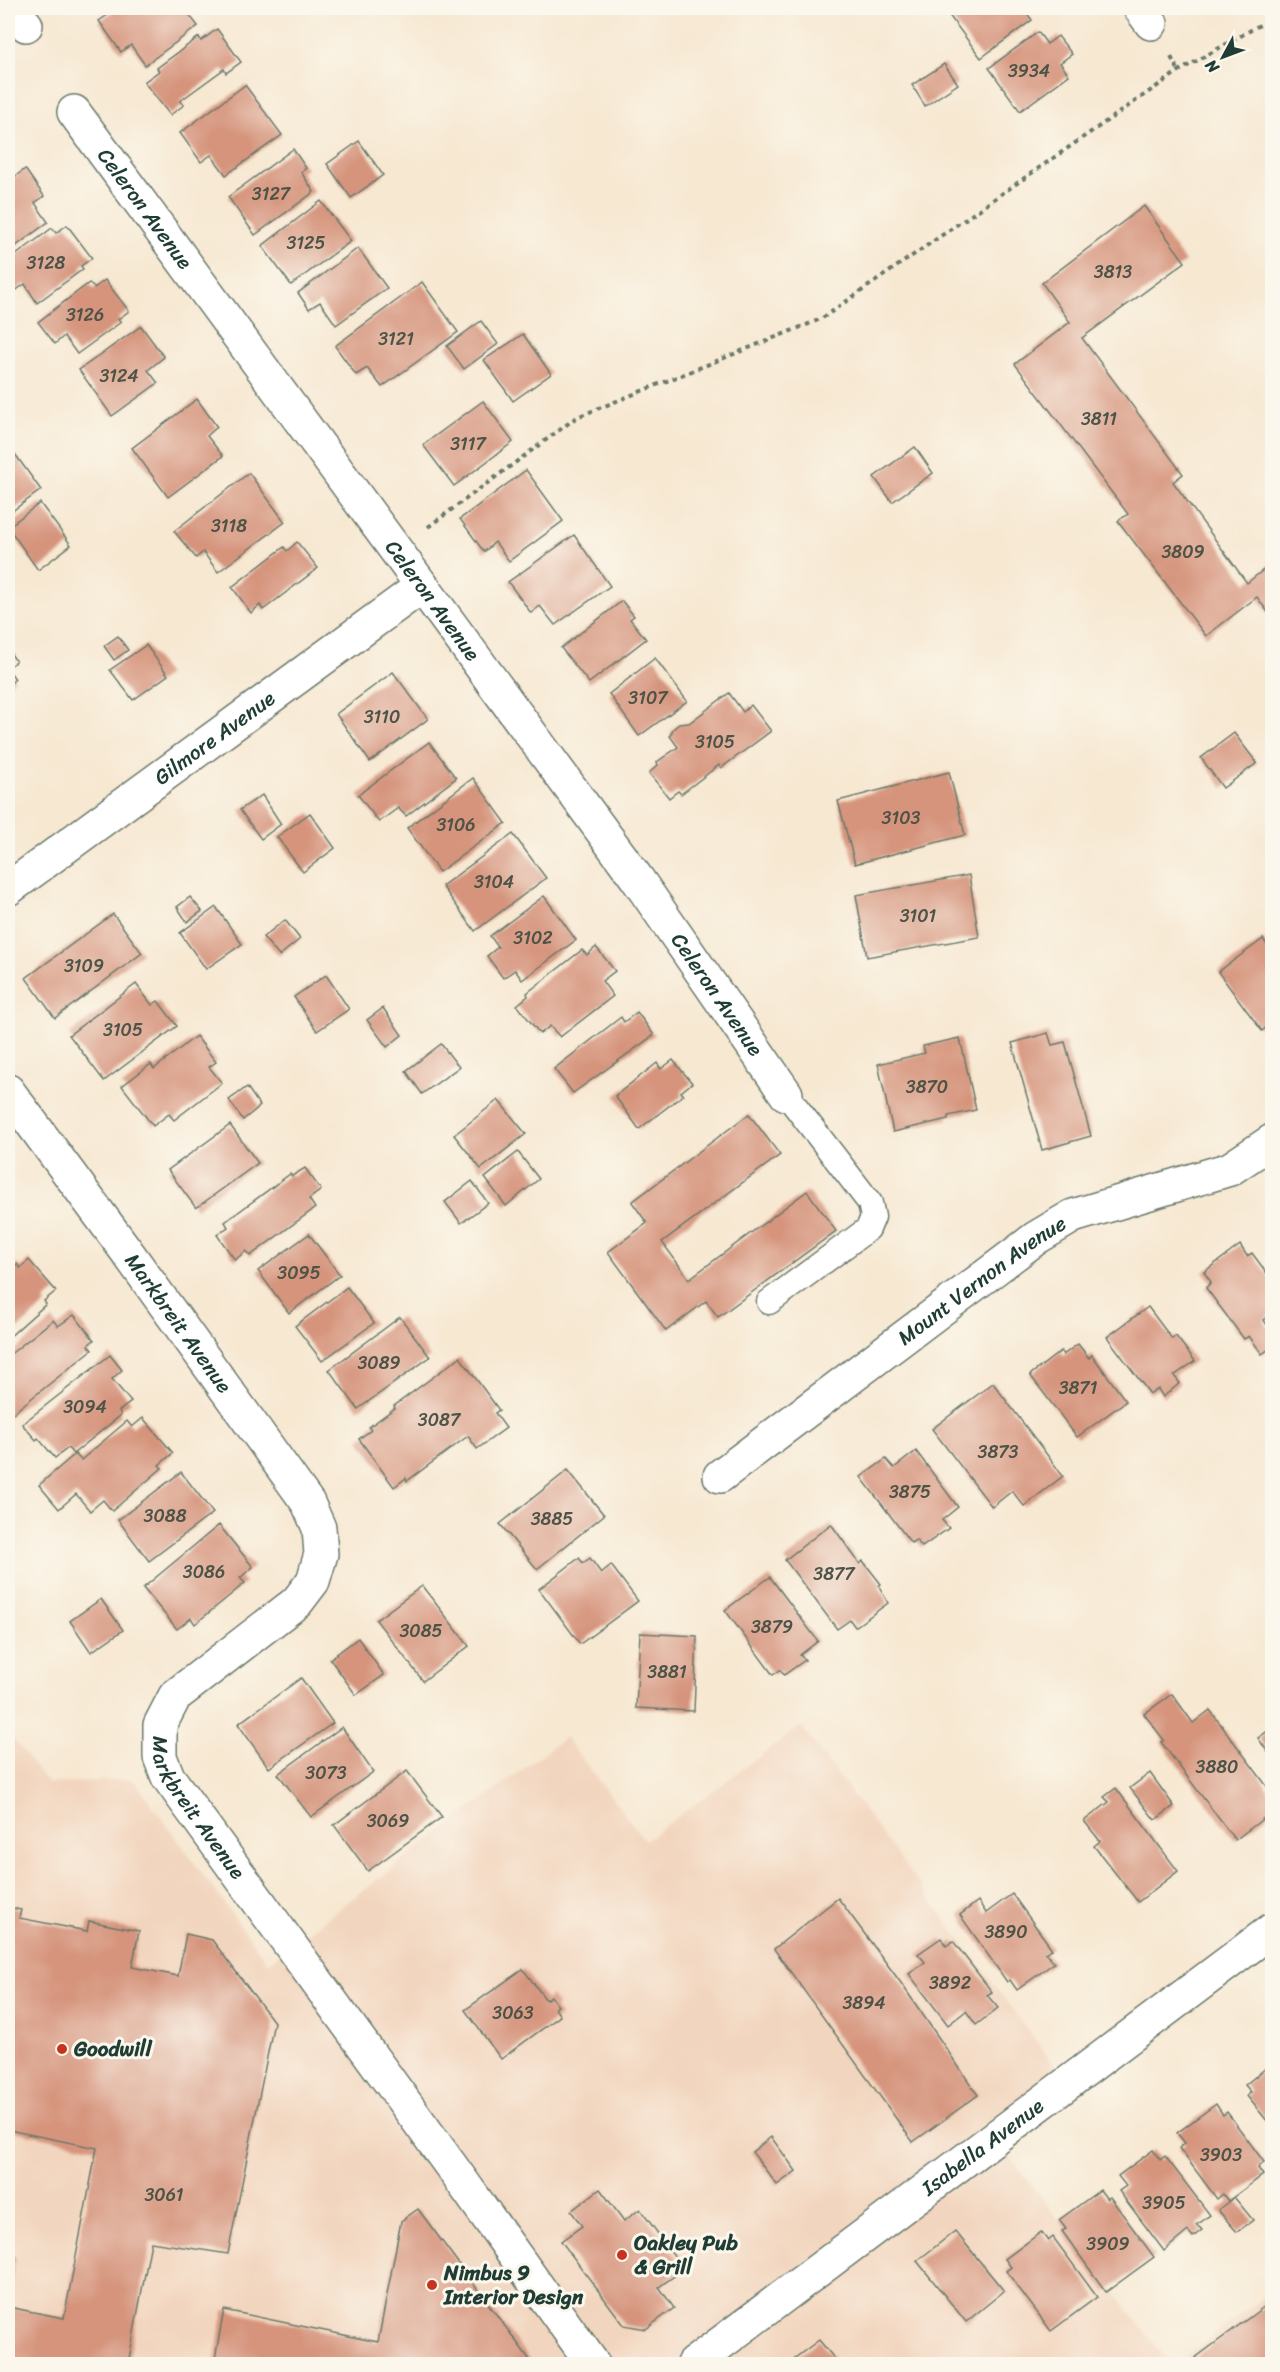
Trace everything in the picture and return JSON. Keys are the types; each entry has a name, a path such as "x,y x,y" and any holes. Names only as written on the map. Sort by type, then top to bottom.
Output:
{"street":[{"name":"Celeron Avenue","path":"74,112 638,880 786,1094"},
{"name":"Gilmore Avenue","path":"8,889 422,586"},
{"name":"Markbreit Avenue","path":"8,1091 308,1503 319,1528 321,1554 313,1581 297,1602 175,1696 160,1725 160,1757 168,1777 593,2364"},
{"name":"Mount Vernon Avenue","path":"720,1476 1036,1238 1073,1215 1230,1169 1272,1141"},
{"name":"Isabella Avenue","path":"693,2364 1272,1930"}],"lane":[{"path":"769,1302 868,1229 873,1216 870,1203 786,1094"}],"path":[{"path":"396,551 577,417 821,319 1179,71 1272,18"}],"shaded area":[{"path":"801,1726 1065,2080 992,2134 1170,2364 8,2364 8,1732 48,1784 133,1779 268,1963 565,1737 645,1841"},
{"path":"1272,2290 1272,2364 1177,2364"}],"building":[{"path":"118,8 184,8 198,26 145,65 131,45 121,52 99,21"},
{"path":"957,8 1023,8 1032,20 981,58 948,14"},
{"path":"217,29 241,62 226,73 224,69 180,101 184,105 170,115 144,82 159,71 157,68 199,37 201,41"},
{"path":"1038,32 1047,44 1058,36 1072,54 1060,63 1069,75 1020,111 989,68"},
{"path":"944,64 958,84 925,106 912,85"},
{"path":"245,85 282,135 226,175 211,155 201,162 180,133"},
{"path":"359,141 383,175 351,198 327,164"},
{"path":"293,149 306,168 301,172 314,192 255,235 228,197"},
{"path":"25,169 44,196 35,203 48,222 8,252 8,182"},
{"path":"321,201 351,241 291,285 262,246"},
{"path":"1144,206 1185,262 1082,338 1183,474 1173,482 1247,583 1272,563 1272,618 1257,597 1206,636 1118,521 1128,514 1015,364 1070,322 1042,283"},
{"path":"67,225 92,258 81,266 83,269 37,303 25,284 15,291 8,280 8,261 52,228 56,233"},
{"path":"358,248 387,288 336,325 320,302 309,309 298,293"},
{"path":"105,280 129,311 118,319 121,322 77,354 64,336 55,344 38,322 89,283 94,288"},
{"path":"422,282 458,332 382,387 367,368 356,375 335,346"},
{"path":"481,321 498,344 464,369 447,346"},
{"path":"141,326 164,357 148,370 158,383 112,416 79,370"},
{"path":"523,334 551,374 513,401 484,360"},
{"path":"197,399 217,427 207,436 223,456 168,497 132,448"},
{"path":"483,401 513,442 454,486 423,445"},
{"path":"915,447 933,473 892,502 874,477"},
{"path":"15,454 41,490 8,514 8,460"},
{"path":"526,470 563,521 509,561 495,542 484,552 460,519"},
{"path":"249,473 285,522 218,572 203,552 196,558 174,531"},
{"path":"40,503 71,545 38,570 8,527"},
{"path":"574,535 610,586 555,625 540,606 531,613 508,582"},
{"path":"297,542 318,568 263,610 260,605 251,613 232,587 284,547 287,551"},
{"path":"622,601 634,616 630,619 646,639 589,683 561,648"},
{"path":"118,636 128,650 114,660 104,646"},
{"path":"146,645 168,675 133,700 110,670"},
{"path":"8,650 16,661 8,668"},
{"path":"655,658 687,701 639,736 609,694"},
{"path":"8,669 15,679 8,686"},
{"path":"393,672 428,719 370,762 336,714"},
{"path":"729,693 743,712 751,705 771,731 721,768 719,765 681,794 678,791 669,798 649,773 658,765 657,762 678,747 670,736 673,729 679,724 689,723"},
{"path":"1234,733 1257,763 1223,788 1201,758"},
{"path":"429,742 456,778 406,816 398,808 379,822 358,795"},
{"path":"949,772 965,835 855,864 838,801"},
{"path":"473,778 506,823 439,872 407,828"},
{"path":"262,795 281,824 261,839 240,810"},
{"path":"310,813 335,848 303,872 277,837"},
{"path":"513,834 546,878 475,931 442,886"},
{"path":"969,875 979,937 867,957 856,895"},
{"path":"544,896 576,940 522,980 515,970 503,978 487,956 498,947 490,936"},
{"path":"190,897 202,911 187,922 177,907"},
{"path":"216,907 242,944 206,969 180,933"},
{"path":"113,914 142,953 55,1018 26,978"},
{"path":"285,920 300,939 279,956 263,937"},
{"path":"1263,939 1272,952 1272,1023 1262,1031 1218,972"},
{"path":"596,947 615,971 602,981 613,996 560,1037 550,1026 540,1034 517,1005 528,996 527,993 582,950 587,955"},
{"path":"326,975 349,1009 317,1031 294,997"},
{"path":"136,984 152,1005 158,1001 177,1026 104,1081 69,1035"},
{"path":"383,1008 402,1035 387,1047 367,1020"},
{"path":"637,1012 654,1035 573,1093 554,1069 621,1017 624,1022"},
{"path":"1048,1033 1052,1045 1065,1042 1091,1136 1042,1150 1012,1043"},
{"path":"196,1036 216,1062 209,1067 222,1083 174,1120 169,1114 153,1126 122,1086 151,1064 154,1069"},
{"path":"960,1038 976,1110 893,1132 878,1064 925,1053 923,1046"},
{"path":"441,1044 459,1067 422,1094 406,1071"},
{"path":"673,1060 692,1083 681,1092 683,1095 639,1129 615,1096 657,1063 661,1069"},
{"path":"247,1087 260,1106 243,1120 229,1100"},
{"path":"498,1100 526,1134 481,1169 454,1135"},
{"path":"749,1114 780,1155 662,1242 689,1279 807,1191 836,1231 718,1317 706,1301 666,1331 608,1252 647,1223 632,1202"},
{"path":"230,1125 258,1163 196,1208 168,1170"},
{"path":"518,1152 539,1179 506,1206 485,1178"},
{"path":"305,1168 321,1190 309,1199 315,1208 250,1256 246,1251 235,1260 217,1235 228,1227 225,1222 290,1174 292,1176"},
{"path":"472,1181 488,1203 461,1223 445,1202"},
{"path":"309,1234 340,1275 289,1313 258,1271"},
{"path":"1240,1245 1247,1256 1252,1253 1272,1280 1272,1314 1264,1320 1272,1333 1272,1347 1262,1354 1249,1336 1244,1339 1206,1288 1211,1282 1204,1272"},
{"path":"29,1260 56,1291 44,1301 46,1304 8,1338 8,1272 17,1264 20,1268"},
{"path":"347,1287 374,1323 322,1361 295,1326"},
{"path":"1148,1307 1172,1339 1176,1336 1195,1361 1174,1376 1180,1383 1163,1397 1158,1389 1150,1394 1107,1337"},
{"path":"74,1315 94,1340 88,1345 92,1350 8,1417 8,1356 53,1320 58,1326"},
{"path":"400,1317 430,1357 358,1409 329,1370"},
{"path":"1078,1344 1089,1358 1092,1355 1126,1401 1077,1437 1030,1375 1061,1351 1063,1355"},
{"path":"110,1355 122,1370 112,1379 131,1402 119,1411 121,1415 73,1454 68,1448 55,1458 22,1424"},
{"path":"460,1357 499,1410 495,1413 506,1428 477,1449 468,1436 407,1481 406,1478 394,1487 359,1439 371,1430 369,1427 395,1408 394,1406"},
{"path":"993,1383 1063,1476 1024,1506 1012,1491 992,1507 932,1429"},
{"path":"143,1418 173,1453 159,1465 162,1468 112,1511 103,1500 90,1511 76,1494 59,1509 39,1485 75,1454 81,1460 127,1421 132,1427"},
{"path":"916,1451 958,1507 942,1520 949,1528 922,1547 916,1540 911,1543 861,1477 886,1459 894,1468"},
{"path":"568,1470 604,1515 537,1569 500,1524"},
{"path":"181,1472 213,1513 149,1561 118,1520"},
{"path":"831,1524 860,1564 863,1561 881,1584 879,1586 888,1603 855,1627 850,1620 837,1629 785,1560"},
{"path":"219,1525 253,1567 240,1578 245,1583 195,1624 191,1618 177,1629 143,1588"},
{"path":"579,1558 583,1563 590,1558 601,1573 611,1565 638,1601 580,1644 539,1589"},
{"path":"770,1577 818,1641 800,1655 805,1660 784,1675 780,1670 773,1675 725,1610"},
{"path":"422,1586 469,1646 423,1681 376,1620"},
{"path":"101,1599 123,1630 91,1652 70,1621"},
{"path":"640,1633 697,1636 694,1711 636,1708"},
{"path":"358,1638 384,1675 356,1695 330,1659"},
{"path":"301,1678 333,1723 269,1768 238,1724"},
{"path":"1172,1694 1193,1723 1210,1710 1272,1793 1272,1812 1235,1840 1161,1742 1164,1740 1144,1714"},
{"path":"342,1727 373,1772 311,1817 278,1774"},
{"path":"1272,1728 1272,1758 1258,1738"},
{"path":"407,1771 442,1817 368,1871 334,1825"},
{"path":"1150,1773 1174,1806 1155,1820 1130,1788"},
{"path":"1116,1788 1178,1871 1138,1902 1094,1846 1100,1841 1084,1821 1109,1802 1104,1797"},
{"path":"1012,1894 1052,1949 1045,1953 1054,1963 1017,1990 1010,1980 1007,1982 960,1915 978,1901 986,1913"},
{"path":"838,1898 901,1983 978,2095 913,2142 774,1949"},
{"path":"8,1907 21,1910 19,1918 87,1931 89,1921 139,1931 132,1967 178,1976 186,1934 212,1940 274,2022 228,2254 151,2242 128,2364 8,2364 8,2307 64,2318 97,2148 8,2130"},
{"path":"941,1938 946,1946 953,1941 992,1992 987,1995 998,2008 976,2025 966,2011 948,2025 909,1974 925,1962 918,1954"},
{"path":"523,1969 546,2000 551,1996 558,2006 555,2008 560,2016 501,2059 465,2010"},
{"path":"1272,2063 1272,2127 1247,2096 1251,2092 1245,2085"},
{"path":"1216,2104 1223,2115 1227,2112 1264,2162 1258,2168 1263,2175 1228,2201 1223,2194 1217,2199 1179,2148 1185,2143 1177,2133"},
{"path":"771,2137 796,2171 777,2185 752,2152"},
{"path":"1153,2150 1160,2160 1165,2156 1210,2215 1197,2225 1202,2230 1193,2237 1188,2231 1164,2251 1119,2191 1126,2186 1118,2176"},
{"name":"Oakley Pub & Grill","path":"600,2189 624,2221 640,2209 684,2269 659,2287 674,2308 646,2329 624,2325 561,2241 582,2226 571,2211"},
{"path":"1100,2190 1107,2199 1110,2197 1154,2257 1106,2292 1062,2231 1066,2229 1059,2220"},
{"path":"1234,2197 1253,2220 1237,2232 1218,2210"},
{"name":"Nimbus 9 Interior Design","path":"418,2209 533,2364 214,2364 224,2310 378,2342 401,2221"},
{"path":"955,2231 1004,2291 966,2322 917,2261"},
{"path":"1041,2232 1048,2241 1053,2237 1097,2297 1051,2331 1006,2271 1011,2267 1005,2259"},
{"path":"8,2256 16,2257 8,2294"},
{"path":"1265,2306 1272,2315 1272,2364 1187,2364"},
{"path":"819,2340 839,2364 787,2364"}],"place":[{"name":"Goodwill","path":"62,2049"},
{"name":"Oakley Pub & Grill","path":"622,2255"},
{"name":"Nimbus 9 Interior Design","path":"432,2285"}]}
